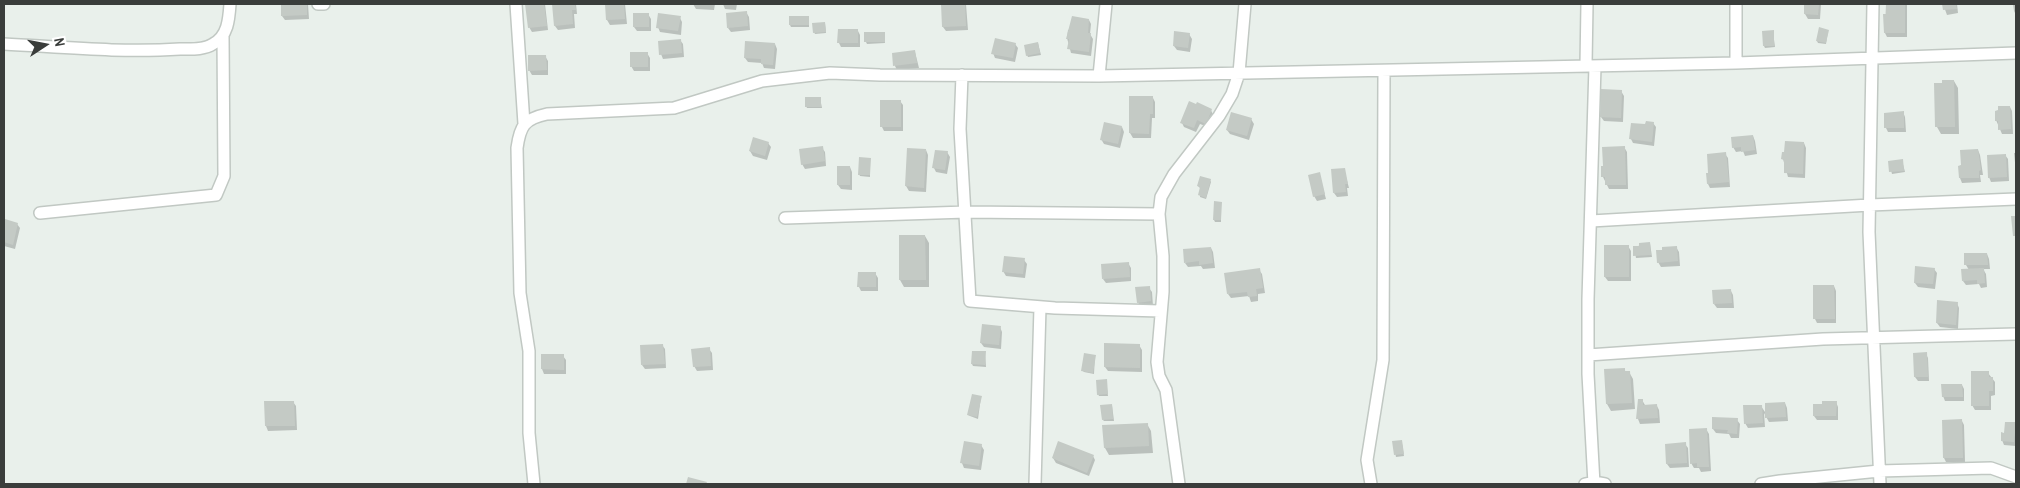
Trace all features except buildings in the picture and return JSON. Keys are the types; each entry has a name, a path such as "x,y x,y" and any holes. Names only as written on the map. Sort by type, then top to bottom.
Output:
{"street":[{"path":"40,213 216,195 224,176 223,36 228,22 230,4"},
{"path":"318,4 324,4"},
{"path":"516,4 524,124"},
{"path":"1099,76 1106,4"},
{"path":"1179,484 1166,390 1159,376 1157,362 1163,292 1163,256 1159,214 1161,197 1174,174 1219,116 1232,94 1239,73 1245,4"},
{"path":"1587,4 1590,65 1591,221 1588,355 1590,440 1594,484"},
{"path":"1736,4 1736,63"},
{"path":"1873,4 1870,205 1873,337 1880,484"},
{"path":"4,44 164,50 205,48 215,44 223,36"},
{"path":"534,484 529,433 528,352 520,293 517,148 519,132 524,124 534,117 547,114 674,108 762,81 830,73 1099,76 1736,63 2016,53"},
{"path":"1371,484 1367,460 1383,360 1384,71"},
{"path":"962,75 960,129 970,301 1040,307 1160,310"},
{"path":"1591,221 1870,205 2016,199"},
{"path":"786,218 966,212 1159,214"},
{"path":"1035,484 1040,307"},
{"path":"1588,355 1873,337 2016,334"},
{"path":"1761,484 1780,480 1879,471 1991,468 2016,477"}]}
